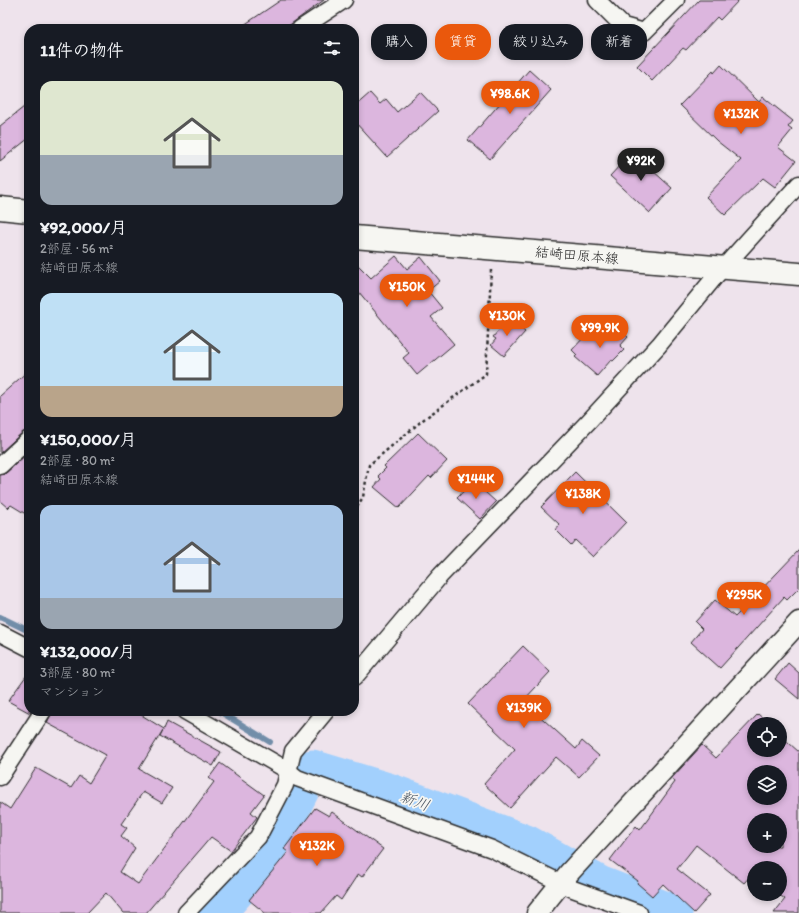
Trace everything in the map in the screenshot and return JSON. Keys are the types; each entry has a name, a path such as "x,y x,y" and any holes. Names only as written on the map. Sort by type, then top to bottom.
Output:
{"main road":[{"path":"0,208 24,210"},
{"name":"結崎田原本線","path":"359,237 799,274"}],"street":[{"path":"308,24 344,0"},
{"path":"597,0 623,26 644,32 676,0"},
{"path":"359,672 440,576 595,415 659,345 725,267 799,184"},
{"path":"0,466 24,444"},
{"path":"537,913 569,873 799,622"},
{"path":"0,633 24,645"},
{"path":"0,777 40,716"},
{"path":"194,716 287,770 297,778 492,849 569,873 639,913"},
{"path":"186,913 258,837 285,785 287,770 293,751 322,716"}],"path":[{"path":"359,504 363,497 369,464 424,418 486,374 493,248"}],"building":[{"path":"281,0 324,0 291,24 245,24"},
{"path":"699,0 739,0 720,20 717,17 686,50 683,48 652,81 637,66 643,60 647,60 647,55"},
{"path":"721,65 759,102 763,97 793,121 788,127 792,130 778,147 796,161 775,187 763,178 725,215 706,197 741,160 717,141 680,105 713,71 714,73"},
{"path":"529,70 551,90 490,159 468,140"},
{"path":"420,92 438,111 387,157 359,126 359,103 370,93 380,104 386,99 397,112"},
{"path":"24,107 24,142 0,161 0,126"},
{"path":"632,152 672,188 650,213 610,176"},
{"path":"396,256 407,269 421,257 440,281 428,291 442,308 431,317 454,344 417,375 403,358 409,353 359,292 359,266 371,278"},
{"path":"509,318 525,332 504,356 491,345 496,339 493,337"},
{"path":"605,324 611,329 615,325 628,337 620,346 624,350 613,361 611,360 597,376 575,357 577,355 572,350 586,335 591,339"},
{"path":"24,374 24,432 0,453 0,396"},
{"path":"418,433 447,461 431,478 429,476 399,508 374,487 381,479 378,476 386,468 384,466"},
{"path":"24,457 24,513 11,505 8,508 0,501 0,475 6,473"},
{"path":"575,472 626,522 593,557 575,540 571,545 555,529 560,525 541,507"},
{"path":"473,481 496,502 480,519 457,498"},
{"path":"799,550 799,588 787,600 784,597 720,668 691,642 702,629 695,622 715,600 735,617"},
{"path":"523,646 550,672 523,701 576,749 582,741 599,756 579,777 556,757 510,808 484,784 515,749 468,704"},
{"path":"788,663 799,673 799,699 775,679"},
{"path":"24,679 24,710 8,701"},
{"path":"50,716 143,716 164,729 167,722 221,752 213,766 160,736 163,730 139,769 172,788 162,803 143,792 121,824 127,828 121,836 135,848 120,872 138,884 214,782 209,778 220,763 264,795 251,812 257,817 231,851 211,837 146,913 123,913 106,893 87,913 0,913 0,802 10,809 36,768 71,788 79,776 89,783 106,755 47,723"},
{"path":"747,726 747,757 787,757 787,741 799,752 799,913 774,913 783,901 787,901 787,861 747,861 747,880 744,883 696,845 677,869 710,895 694,913 663,884 652,896 637,883 638,881 610,860 636,826 640,830 675,782 672,778 702,745 716,758"},
{"path":"315,808 329,816 332,812 383,849 362,877 358,874 341,900 336,896 321,913 265,913 249,900 288,852 284,849"}],"waterway":[{"path":"0,617 24,629"},
{"path":"227,716 270,742"},
{"path":"305,763 312,768"},
{"name":"新川","path":"217,913 242,885 284,824 312,768 391,792 526,843 599,884 674,913"}]}
